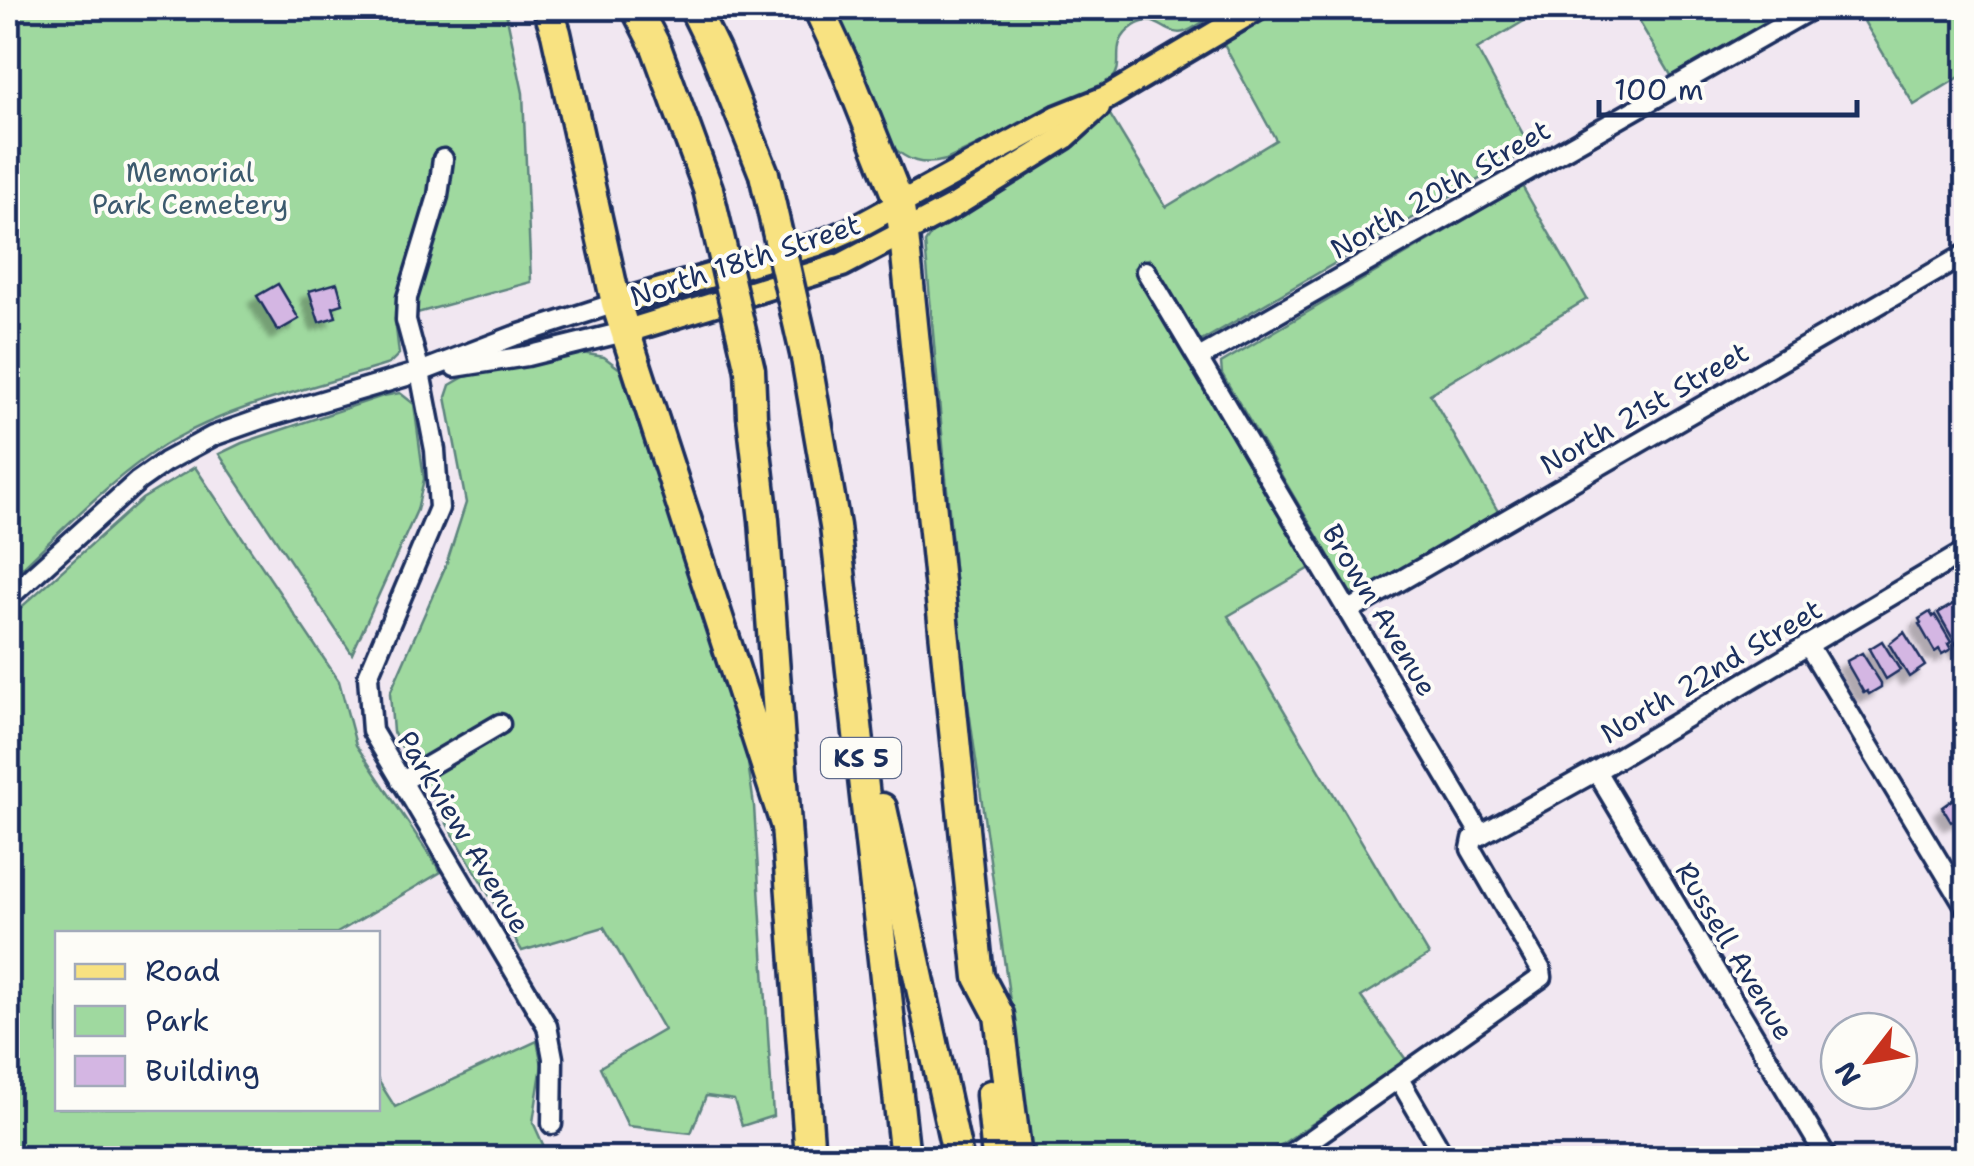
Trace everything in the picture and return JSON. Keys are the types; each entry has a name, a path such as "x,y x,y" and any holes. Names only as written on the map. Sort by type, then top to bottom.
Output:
{"highway":[{"path":"548,8 624,332 786,828"},
{"name":"KS 5","path":"636,8 656,48 708,189 750,370 810,1158"},
{"name":"KS 5","path":"694,8 764,174 806,358 835,526 905,1158"},
{"path":"818,8 899,202 904,234 997,1158"},
{"path":"850,662 958,1158"},
{"path":"980,977 998,1014 1017,1158"}],"main road":[{"name":"North 18th Street","path":"616,303 818,244 855,228 1058,117 1108,98 1258,8"},
{"name":"North 18th Street","path":"624,332 842,265 954,206 1065,136 1108,98"}],"street":[{"name":"North 20th Street","path":"1198,358 1813,8"},
{"name":"Parkview Avenue","path":"443,159 438,196 407,298 406,320 435,450 439,508 368,676 372,731 547,1026 553,1058 552,1124"},
{"name":"North 21st Street","path":"1348,610 1966,254"},
{"name":"Brown Avenue","path":"1146,272 1481,834 1473,840 1471,849 1541,970 1542,977 1400,1079"},
{"name":"North 18th Street","path":"8,598 138,481 213,436 420,372 616,303"},
{"name":"North 18th Street","path":"420,372 527,356 624,332"},
{"name":"North 22nd Street","path":"1481,834 1596,771 1966,551"},
{"path":"1808,645 1966,906"},
{"path":"401,782 500,724"},
{"name":"Russell Avenue","path":"1596,771 1827,1158"},
{"path":"1285,1158 1400,1079 1445,1158"}],"green space":[{"name":"Memorial Park Cemetery","path":"8,8 505,8 523,93 531,282 395,319 399,354 389,364 250,406 171,441 107,488 8,581"},
{"path":"832,8 1208,8 1211,17 1177,33 1149,21 1134,26 1121,40 1116,73 1103,86 946,160 930,163 909,159 890,144"},
{"path":"1285,8 1546,8 1477,49 1531,149 1198,343 1149,259 1134,268 1312,567 1228,616 1429,955 1361,997 1407,1061 1261,1158 1032,1158 963,668 925,243 936,227 1109,113 1166,207 1276,140 1223,43"},
{"path":"1631,8 1778,8 1781,13 1672,77"},
{"path":"1856,8 1966,8 1966,73 1914,105"},
{"path":"1522,186 1587,299 1430,394 1499,513 1357,594 1350,592 1222,374 1221,363"},
{"path":"582,353 604,357 620,369 746,748 754,806 773,1116 742,1126 734,1100 706,1096 691,1133 628,1126 600,1067 664,1030 604,927 522,951 393,732 390,693 446,565 466,503 446,397 450,385 464,377"},
{"path":"400,393 414,404 424,479 417,510 352,654 219,454 242,443"},
{"path":"195,467 339,681 356,745 441,872 340,931 55,931 55,1111 380,1111 380,1083 395,1107 537,1041 542,1065 533,1122 549,1158 8,1158 8,619 142,499"}],"building":[{"path":"337,283 343,304 333,307 336,317 319,322 309,291"},
{"path":"278,284 299,319 278,331 257,296"},
{"path":"1957,602 1966,618 1966,648 1960,651 1938,613"},
{"path":"1930,612 1951,642 1951,649 1942,654 1939,649 1935,652 1919,624 1919,619"},
{"path":"1904,632 1925,666 1909,677 1889,644"},
{"path":"1882,641 1900,670 1886,679 1869,649"},
{"path":"1862,653 1881,683 1869,694 1864,693 1847,661"},
{"path":"1966,790 1966,815 1951,822 1942,807"}]}
